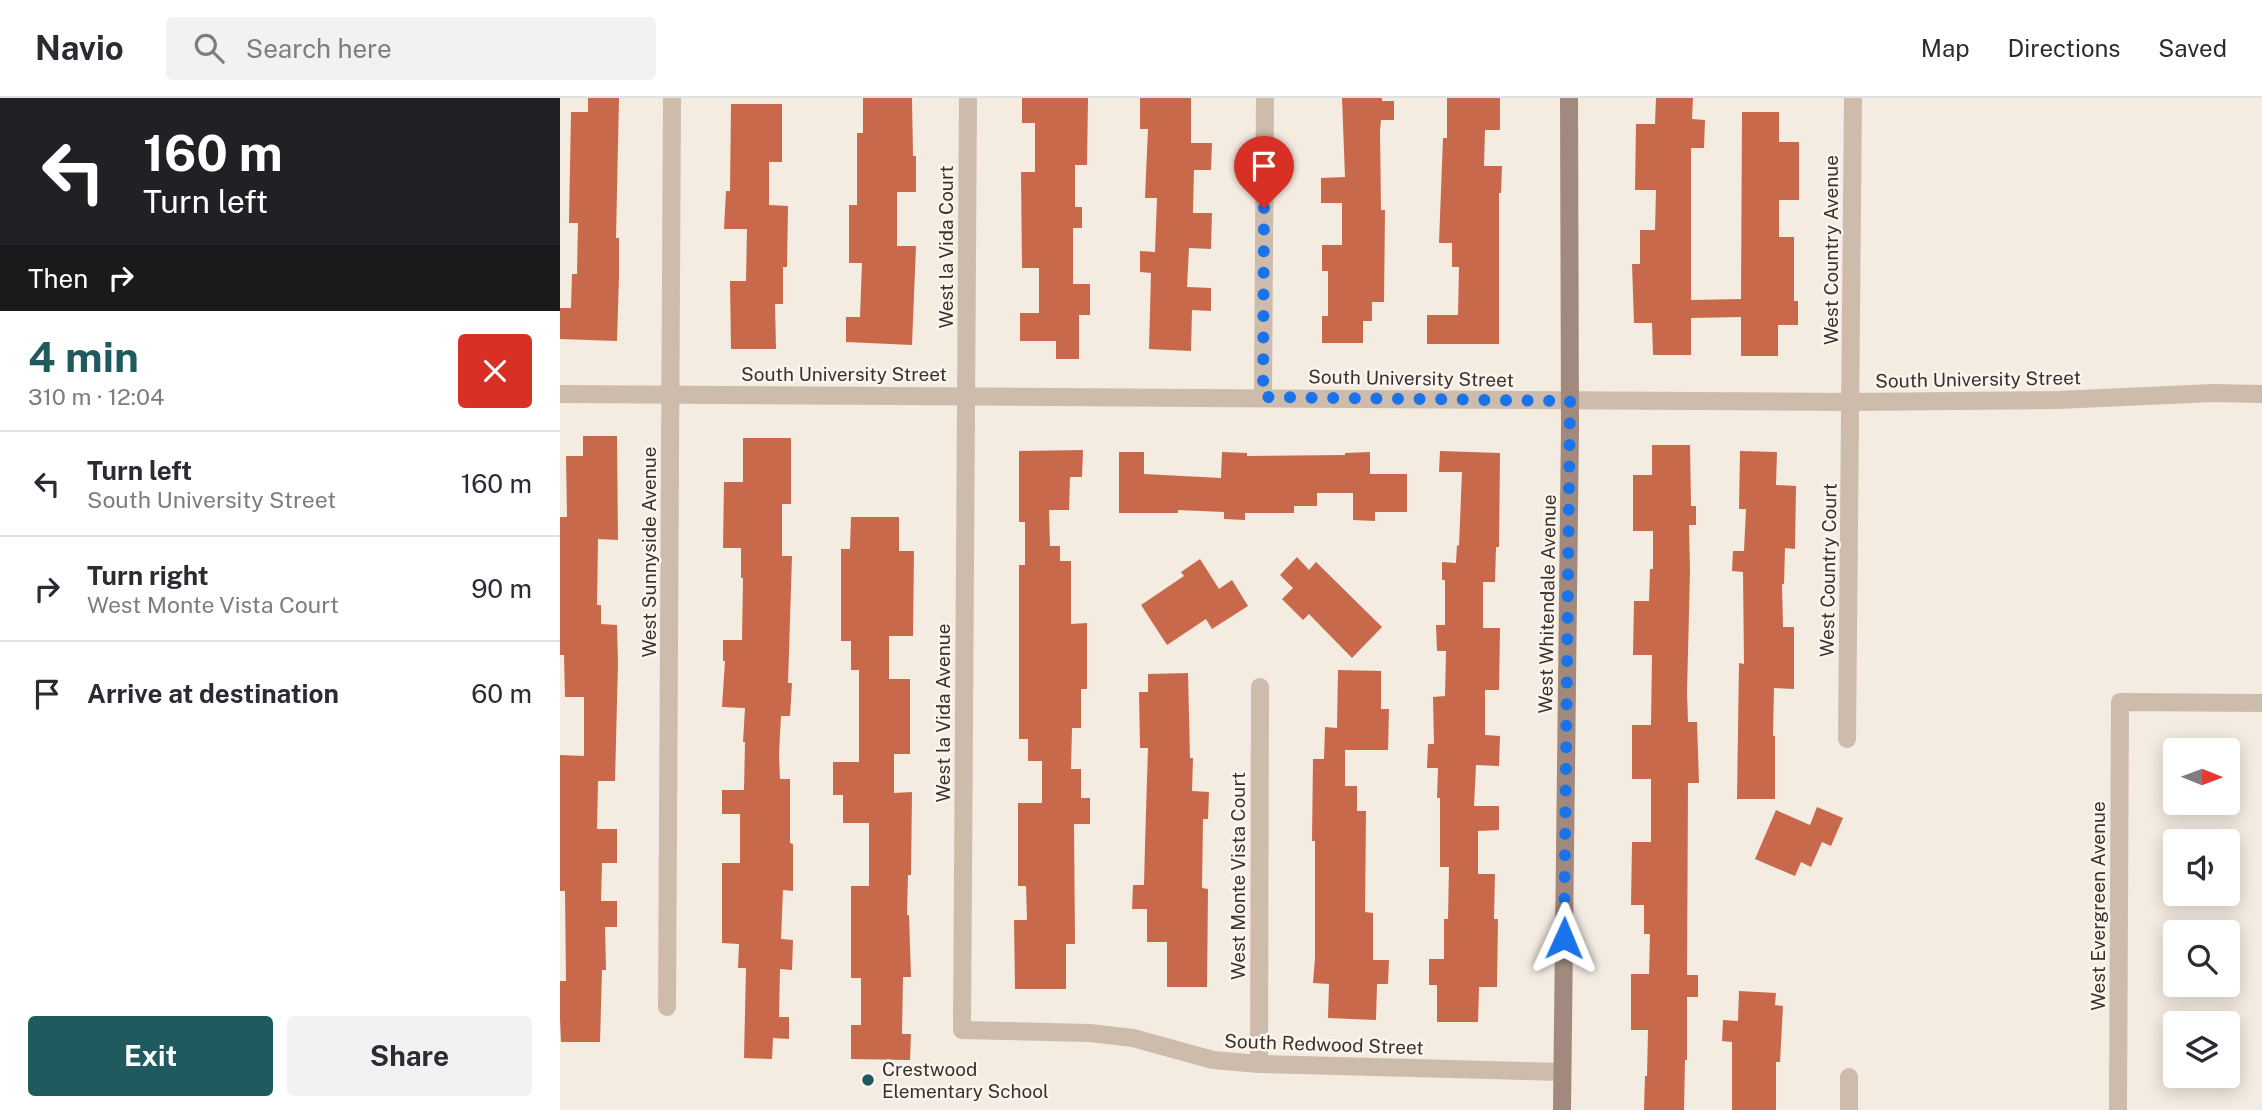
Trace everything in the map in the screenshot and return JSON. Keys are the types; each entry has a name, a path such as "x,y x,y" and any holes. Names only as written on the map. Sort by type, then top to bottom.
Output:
{"street":[{"name":"West Sunnyside Avenue","path":"667,1007 672,98"},
{"name":"West la Vida Court","path":"966,396 968,98"},
{"path":"1263,397 1265,98"},
{"name":"West Whitendale Avenue","path":"1562,1110 1570,401 1569,98"},
{"name":"West Country Avenue","path":"1851,402 1853,98"},
{"name":"South University Street","path":"560,394 1851,402 2262,394"},
{"name":"West la Vida Avenue","path":"962,1030 966,396"},
{"name":"West Country Court","path":"1847,739 1851,402"},
{"name":"West Monte Vista Court","path":"1259,1064 1260,687"},
{"name":"West Evergreen Avenue","path":"2118,1110 2120,702 2262,703"},
{"name":"South Redwood Street","path":"962,1030 1090,1033 1133,1038 1213,1060 1259,1064 1562,1072"},
{"path":"1849,1077 1849,1110"}],"building":[{"path":"588,98 619,98 617,341 560,339 560,308 571,308 572,274 577,274 578,223 569,223 571,112 588,112"},
{"path":"863,98 912,98 916,192 897,192 897,246 916,246 912,345 846,342 846,317 860,317 862,263 849,263 849,205 857,205 857,133 863,133"},
{"path":"1022,98 1088,98 1087,165 1075,165 1075,207 1082,207 1082,228 1073,228 1073,284 1090,284 1090,315 1079,315 1079,359 1056,359 1056,341 1020,341 1020,313 1039,313 1039,268 1022,268 1021,172 1035,172 1035,123 1022,123"},
{"path":"1140,98 1191,98 1191,143 1212,143 1211,170 1194,170 1193,213 1212,213 1211,249 1189,248 1187,287 1211,288 1211,311 1192,310 1191,351 1149,349 1151,273 1140,272 1140,251 1155,252 1157,198 1145,198 1148,129 1140,129"},
{"path":"1342,98 1382,98 1382,101 1394,101 1394,120 1381,120 1380,130 1381,210 1385,210 1384,302 1372,302 1372,321 1363,321 1363,343 1322,343 1322,316 1328,316 1328,271 1322,271 1322,245 1342,245 1342,203 1321,203 1321,178 1345,177"},
{"path":"1447,98 1500,98 1500,130 1485,130 1484,166 1502,166 1499,193 1499,344 1427,344 1427,315 1458,315 1459,267 1452,267 1452,243 1439,243 1443,138 1447,138"},
{"path":"1656,98 1693,98 1692,119 1705,120 1704,148 1691,148 1691,300 1741,299 1742,112 1779,112 1779,142 1799,142 1799,200 1779,200 1779,237 1794,237 1794,301 1798,301 1798,325 1778,325 1778,356 1741,356 1741,317 1691,318 1691,355 1653,355 1652,323 1634,323 1632,264 1640,264 1640,230 1655,230 1656,190 1635,190 1636,124 1655,124"},
{"path":"731,104 782,104 782,162 769,162 769,205 788,206 787,267 783,267 783,304 775,304 776,349 731,349 730,281 746,281 747,229 724,229 726,191 730,191"},
{"path":"583,436 617,436 618,540 598,539 597,605 601,605 601,624 617,625 615,781 598,781 597,829 617,829 617,863 602,863 601,901 617,901 617,927 605,927 606,970 602,970 600,1042 561,1042 560,981 566,981 565,891 560,891 560,755 584,756 584,697 565,697 564,655 560,655 560,517 567,517 566,456 583,456"},
{"path":"743,438 791,438 791,504 782,504 782,556 792,556 788,683 792,683 790,716 781,716 779,754 780,779 790,779 790,843 793,844 793,891 783,890 781,939 793,940 792,970 780,969 779,1017 789,1017 789,1039 773,1038 772,1059 744,1058 746,968 738,968 739,944 722,943 722,863 740,863 740,814 722,814 722,790 744,790 745,742 745,708 722,707 725,661 723,640 742,640 743,578 741,548 723,548 724,482 743,482"},
{"path":"1652,445 1690,445 1691,506 1696,506 1696,525 1689,525 1687,692 1688,722 1697,722 1699,783 1688,783 1687,975 1698,975 1698,997 1687,997 1684,1110 1644,1110 1648,1030 1631,1030 1631,974 1649,974 1650,934 1644,934 1644,905 1631,905 1632,842 1651,842 1651,779 1632,779 1632,725 1651,725 1652,655 1633,655 1634,601 1649,601 1650,569 1653,569 1653,531 1633,531 1633,475 1652,475"},
{"path":"1083,450 1082,477 1070,477 1069,510 1049,510 1050,546 1060,546 1060,561 1071,561 1071,624 1087,623 1087,689 1081,689 1081,728 1072,728 1071,769 1081,769 1081,798 1090,798 1090,824 1074,824 1075,944 1066,944 1066,989 1015,989 1014,920 1027,920 1026,886 1018,886 1018,803 1042,803 1042,761 1028,761 1028,739 1019,739 1019,565 1025,565 1025,522 1019,522 1019,451"},
{"path":"1440,451 1500,453 1499,547 1496,547 1495,582 1483,582 1483,628 1500,628 1499,690 1485,690 1485,735 1500,736 1499,766 1476,765 1474,806 1499,806 1499,830 1478,831 1478,874 1495,874 1494,919 1498,919 1497,987 1479,987 1478,1022 1437,1022 1437,985 1429,985 1429,959 1444,959 1444,919 1448,919 1449,867 1440,867 1438,768 1427,768 1428,744 1434,744 1433,697 1445,696 1446,651 1437,651 1436,625 1445,625 1445,580 1442,580 1442,562 1456,563 1457,545 1459,546 1462,472 1439,472"},
{"path":"1740,451 1777,452 1776,485 1796,486 1795,549 1785,548 1782,584 1783,627 1794,627 1794,689 1774,688 1775,799 1737,799 1739,663 1744,664 1743,572 1732,571 1733,551 1744,551 1746,509 1739,509"},
{"path":"1119,452 1144,452 1144,474 1221,478 1222,452 1247,453 1247,456 1345,455 1370,452 1370,474 1407,474 1407,512 1375,512 1375,521 1353,520 1353,493 1317,493 1317,506 1294,506 1294,513 1245,513 1245,520 1224,519 1224,512 1178,510 1178,513 1119,513"},
{"path":"851,517 899,517 899,551 914,551 913,636 889,636 889,679 910,679 910,754 894,754 894,793 912,792 911,875 908,875 907,915 911,977 903,977 902,1034 911,1034 910,1060 851,1059 851,1025 861,1025 861,978 851,978 851,886 869,886 869,823 843,823 843,795 833,795 833,762 859,762 859,670 851,670 851,641 841,641 841,549 850,549"},
{"path":"1297,557 1309,570 1316,562 1382,627 1352,658 1309,614 1303,620 1282,599 1293,588 1280,575"},
{"path":"1200,559 1219,589 1232,580 1248,606 1212,629 1206,619 1167,645 1141,605 1184,576 1181,572"},
{"path":"1338,670 1381,671 1381,709 1389,709 1388,750 1345,750 1345,786 1357,786 1357,811 1366,811 1365,912 1373,913 1373,960 1389,960 1388,984 1377,984 1376,1020 1328,1018 1329,984 1313,983 1313,759 1324,759 1325,727 1337,728"},
{"path":"1188,673 1190,758 1193,758 1192,791 1209,792 1208,819 1203,819 1202,888 1208,889 1207,987 1167,987 1167,942 1147,942 1147,909 1132,909 1133,885 1144,885 1148,748 1140,748 1139,692 1148,692 1148,674"},
{"path":"1817,807 1843,818 1831,846 1822,842 1811,867 1801,862 1795,876 1755,859 1776,810 1810,825"},
{"path":"1739,991 1776,993 1775,1005 1783,1006 1780,1062 1776,1062 1776,1110 1732,1110 1732,1042 1722,1041 1723,1020 1738,1021"}],"place":[{"name":"Crestwood Elementary School","path":"868,1080"}],"route":[{"path":"1264,208 1263,397 1570,401 1564,938"}]}
